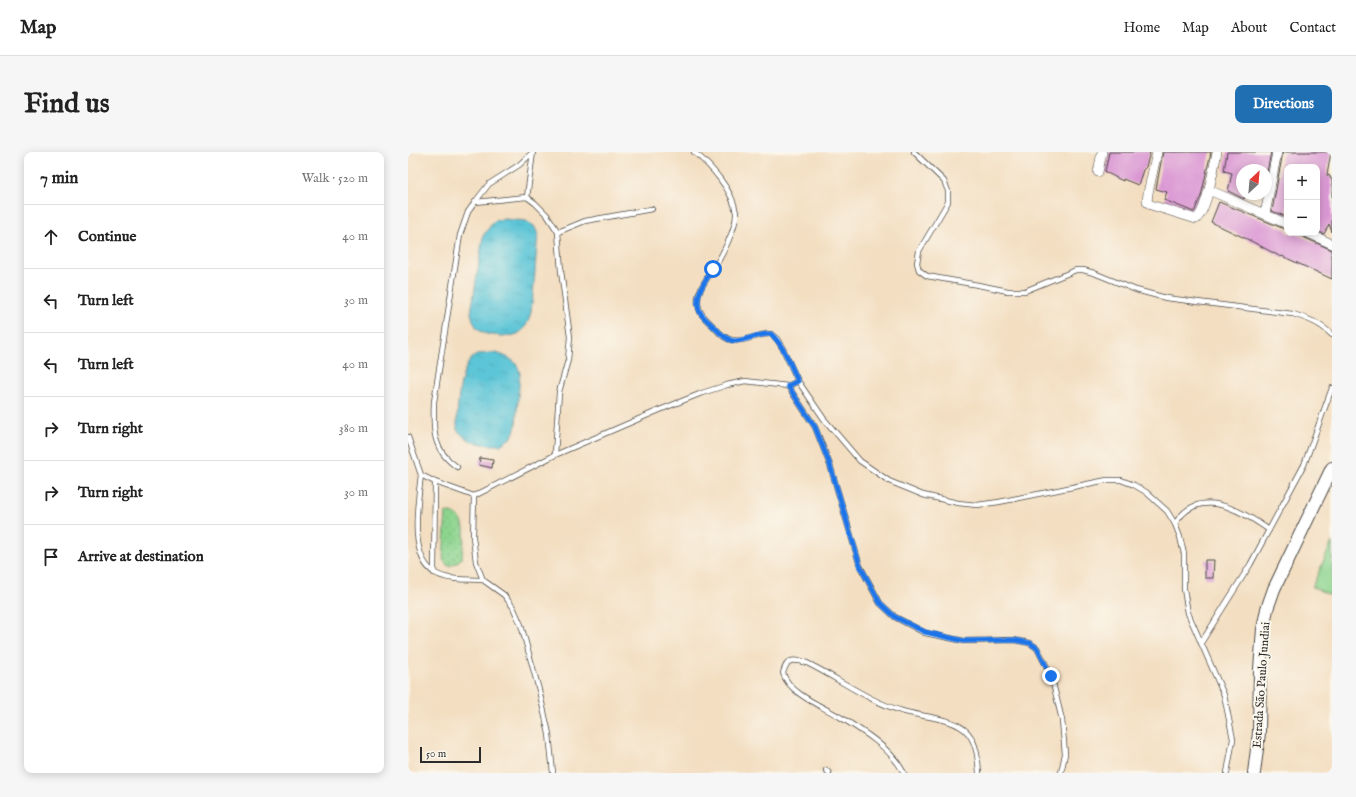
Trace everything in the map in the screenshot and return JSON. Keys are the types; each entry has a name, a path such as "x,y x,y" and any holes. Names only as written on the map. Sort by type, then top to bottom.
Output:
{"main road":[{"name":"Estrada São Paulo Jundiai","path":"1254,773 1259,733 1260,669 1263,629 1267,610 1274,589 1332,468"}],"street":[{"path":"1098,172 1102,152"},
{"path":"1157,152 1147,202 1151,205 1193,219 1199,217 1202,212 1209,190 1217,152"},
{"path":"1265,214 1277,152"},
{"path":"1209,190 1284,223"},
{"path":"1315,236 1332,244"}],"lane":[{"path":"526,197 533,152"},
{"path":"457,467 442,455 433,425 434,402 460,235 468,212 489,184 519,165 533,152"},
{"path":"694,152 704,160 723,183 734,204 736,215 724,252 707,278 699,295 698,303 702,315 724,337 733,341 746,339 763,333 771,334 777,339 798,381 824,419 860,461 889,481 923,495 958,503 977,505 1007,501 1107,480 1122,480 1146,492 1167,511 1175,524 1184,554 1184,589 1188,613 1224,695 1233,739 1227,773"},
{"path":"914,152 944,181 948,191 948,202 919,251 917,263 919,270 927,276 1008,291 1025,291 1076,270 1083,270 1136,290 1166,298 1293,314 1312,320 1325,328 1332,335"},
{"path":"475,202 526,197 535,202 547,215 558,232 561,271 570,342 568,360 559,392 554,455"},
{"path":"558,232 585,221 652,209"},
{"path":"421,475 435,482 474,496 554,455 702,392 745,381 788,386 798,381"},
{"path":"788,386 815,427 830,465 860,566 880,603 895,617 925,632 964,641 1014,640 1030,643 1037,648 1051,676 1062,720 1065,754 1061,773"},
{"path":"1201,643 1222,609 1236,590 1304,465 1332,388"},
{"path":"408,437 421,475 416,520 418,544 421,555 427,566 434,573 456,578 484,580"},
{"path":"434,573 435,482"},
{"path":"474,496 473,537 476,562 484,580 504,595 513,607 521,625 539,690 548,734 553,773"},
{"path":"1175,524 1185,511 1193,506 1201,503 1210,503 1233,508 1252,518 1268,530"},
{"path":"904,773 898,762 871,738 853,725 798,693 790,686 783,673 787,663 792,660 807,662 885,706 913,714 945,720 960,727 968,733 976,749 979,773"}],"green space":[{"path":"446,512 454,514 460,518 464,529 462,558 450,566 443,560"},
{"path":"1332,542 1332,596 1312,587"}],"water":[{"path":"504,219 526,221 534,226 538,234 530,317 526,326 519,333 506,336 483,333 475,325 471,313 483,236 494,221"},
{"path":"484,353 496,353 514,362 519,369 520,373 516,426 512,437 500,445 488,445 472,441 457,430 458,400 462,378 471,360 477,355"}],"building":[{"path":"1109,152 1150,152 1146,167 1143,170 1138,185 1123,179 1123,181 1105,172"},
{"path":"1163,152 1211,152 1201,196 1194,212 1164,200 1167,192 1156,189"},
{"path":"1227,152 1271,152 1269,164 1236,164 1236,195 1228,191 1232,173 1224,171"},
{"path":"1283,152 1331,152 1327,175 1332,179 1332,232 1329,224 1324,234 1320,232 1320,164 1284,164 1284,216 1272,211"},
{"path":"1219,202 1284,229 1284,236 1301,236 1332,250 1332,279 1282,256 1281,257 1211,222"},
{"path":"480,458 493,460 492,468 479,465"},
{"path":"1205,560 1214,560 1213,578 1205,578"}],"route":[{"path":"713,269 702,286 699,295 699,309 702,315 724,337 733,341 746,339 763,333 771,334 777,339 798,381 788,386 815,427 830,465 860,566 880,603 895,617 925,632 964,641 1014,640 1030,643 1037,648 1051,676"}]}
